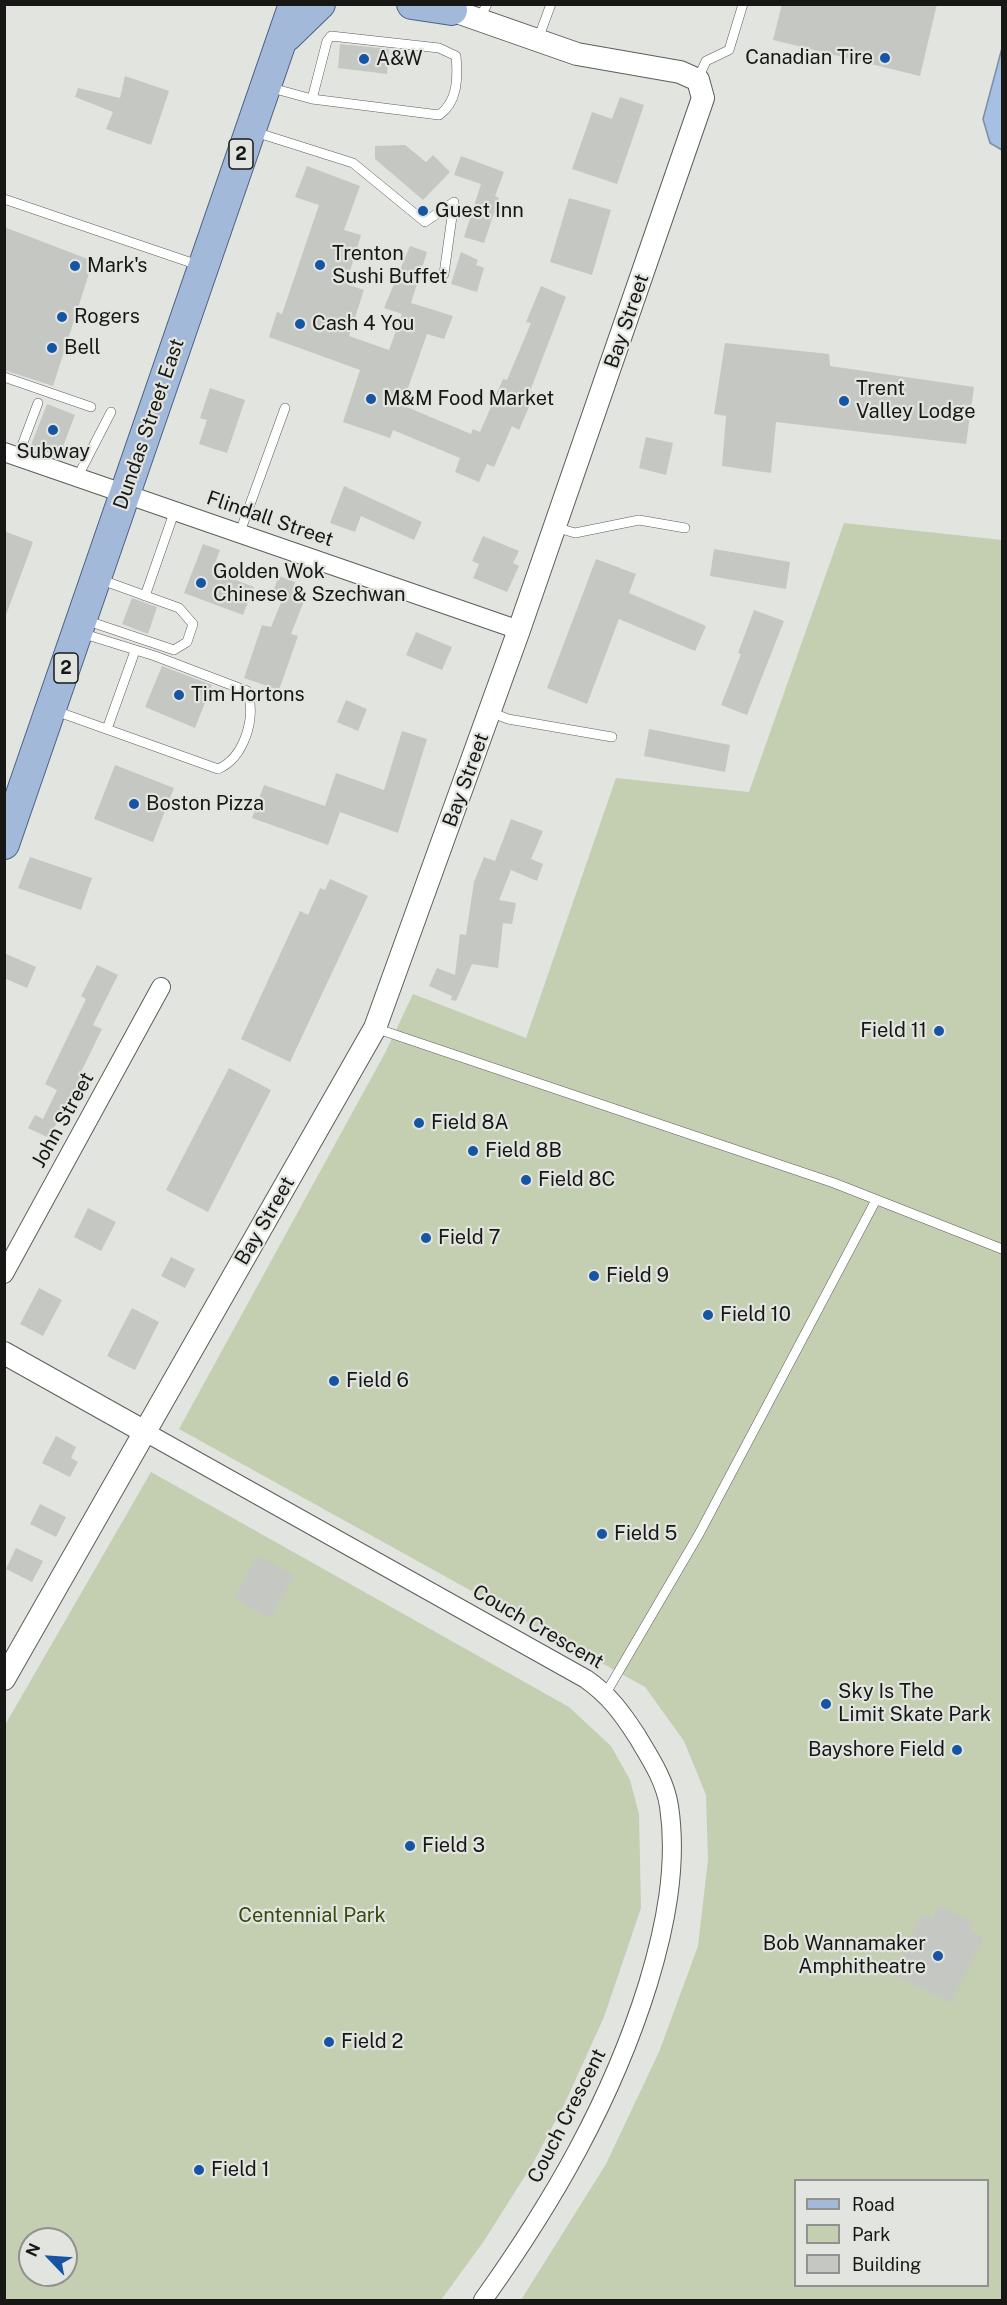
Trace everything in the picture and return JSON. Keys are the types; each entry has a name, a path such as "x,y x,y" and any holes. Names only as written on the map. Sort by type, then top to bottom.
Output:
{"main road":[{"name":"Dundas Street East","path":"4,844 294,4"},
{"path":"280,42 320,4"},
{"path":"412,4 464,10"}],"street":[{"path":"464,10 577,54 680,72 698,80"},
{"name":"Bay Street","path":"4,1679 375,1028 490,712 698,118 703,98 698,80"},
{"name":"Flindall Street","path":"11,454 519,630"},
{"name":"John Street","path":"4,1274 161,987"},
{"path":"4,1353 145,1432"},
{"name":"Couch Crescent","path":"145,1432 586,1679 606,1694 617,1706 657,1769 669,1805 670,1873 666,1913 658,1950 628,2044 607,2095 579,2151 520,2248 483,2301"}],"lane":[{"path":"537,40 551,4"},
{"path":"698,80 706,61 729,50 742,4"},
{"path":"266,86 312,99 440,115 448,109 453,98 458,74 456,56 439,48 331,36 326,46 312,99"},
{"path":"249,130 353,162 425,222 454,202 444,274"},
{"path":"4,199 202,266"},
{"path":"4,377 92,407"},
{"path":"11,454 38,403"},
{"path":"240,532 285,408"},
{"path":"78,476 111,412"},
{"path":"145,596 175,510"},
{"path":"555,527 575,533 639,520 685,528"},
{"path":"80,626 174,650 187,642 194,624 179,608 97,579"},
{"path":"51,710 218,769 237,756 252,714 247,691 135,651 80,626"},
{"path":"107,729 135,651"},
{"path":"490,712 508,720 612,737"},
{"path":"375,1028 834,1183 1002,1249"},
{"path":"606,1694 699,1534 876,1200"}],"green space":[{"path":"844,523 1002,540 1002,2300 521,2300 606,2164 659,2052 698,1946 708,1860 706,1795 684,1741 645,1687 179,1429 385,1053 413,994 526,1038 616,778 749,792"},
{"name":"Centennial Park","path":"151,1472 569,1707 611,1746 630,1780 639,1814 641,1908 604,2017 565,2103 532,2165 484,2241 441,2300 5,2300 5,1725"}],"water":[{"path":"1002,48 1002,150 990,143 983,119"}],"building":[{"name":"Canadian Tire","path":"782,4 937,4 920,76 773,40"},
{"name":"A&W","path":"340,44 389,49 387,74 338,68"},
{"path":"125,76 169,91 151,145 106,129 113,112 75,97 78,88 120,98"},
{"path":"620,97 644,105 617,184 572,169 592,112 612,119"},
{"path":"405,145 426,162 433,155 450,172 423,200 375,159 375,146"},
{"path":"461,156 504,172 495,196 499,198 484,243 464,237 481,184 454,175"},
{"path":"307,166 360,186 344,230 361,235 346,284 364,290 349,336 389,350 402,314 384,308 410,246 427,252 411,303 453,316 444,339 427,334 402,405 471,434 473,429 480,432 503,379 507,380 531,323 526,322 541,286 566,297 530,391 535,393 519,430 512,426 494,467 487,464 479,482 455,472 460,458 393,430 390,438 343,422 360,370 269,337 277,312 282,314 319,205 295,197"},
{"path":"569,198 611,210 592,275 550,262"},
{"path":"4,227 93,261 53,386 4,370"},
{"path":"461,252 478,260 476,265 484,268 477,292 451,284"},
{"name":"Trent Valley Lodge","path":"725,343 829,354 830,366 974,387 966,444 776,422 771,473 722,466 726,416 714,414"},
{"path":"210,388 245,400 227,453 199,444 207,420 200,418"},
{"name":"Subway","path":"47,404 75,415 59,457 31,445"},
{"path":"646,437 673,443 666,475 639,468"},
{"path":"344,486 422,522 414,540 361,516 355,532 330,523"},
{"path":"4,531 33,542 6,615 4,614"},
{"path":"483,536 519,551 513,563 519,566 507,592 473,578 479,564 472,561"},
{"path":"203,544 220,550 212,571 254,587 243,615 184,593"},
{"path":"714,549 790,562 786,589 710,576"},
{"path":"596,559 636,574 629,593 706,626 695,651 619,619 587,704 547,688"},
{"path":"279,576 295,582 292,591 306,596 291,634 298,636 279,690 244,678 262,625 271,627 282,600 271,596"},
{"path":"132,598 157,607 148,634 122,624"},
{"path":"754,610 784,621 747,715 721,705 741,654 738,653"},
{"path":"416,632 452,647 442,670 406,655"},
{"name":"Tim Hortons","path":"162,666 212,685 195,728 145,707"},
{"path":"346,700 367,709 358,731 337,722"},
{"path":"649,729 730,745 725,772 644,756"},
{"path":"402,731 427,739 398,833 340,812 328,845 252,818 264,785 325,806 336,773 384,790"},
{"name":"Boston Pizza","path":"115,765 174,788 153,842 94,819"},
{"path":"511,819 543,831 531,859 543,864 537,881 511,870 499,900 516,903 512,924 503,923 498,968 472,964 456,1001 451,1000 452,996 429,986 437,968 455,975 460,934 466,935 474,882 484,857 495,861"},
{"path":"30,857 92,878 81,910 18,888"},
{"path":"330,879 368,896 290,1062 241,1039 300,911 308,915 320,888 325,890"},
{"path":"4,953 36,967 27,988 4,978"},
{"path":"97,965 118,975 93,1025 102,1029 81,1072 88,1076 77,1099 70,1096 49,1138 28,1128 35,1115 43,1119 57,1090 45,1084 86,999 81,996"},
{"path":"229,1068 271,1090 208,1212 166,1190"},
{"path":"88,1208 116,1222 101,1251 74,1237"},
{"path":"171,1257 195,1269 185,1288 161,1276"},
{"path":"39,1288 62,1300 43,1336 20,1324"},
{"path":"132,1308 159,1322 135,1370 107,1356"},
{"path":"56,1436 76,1447 71,1458 78,1462 70,1477 42,1463"},
{"path":"40,1504 66,1517 56,1537 30,1524"},
{"path":"16,1548 43,1561 32,1582 6,1569"},
{"path":"257,1555 294,1575 270,1618 234,1599"},
{"name":"Bob Wannamaker Amphitheatre","path":"939,1905 972,1921 971,1931 984,1937 950,2003 894,1975 922,1913 933,1918"}],"place":[{"name":"Canadian Tire","path":"885,58"},
{"name":"A&W","path":"364,59"},
{"name":"Guest Inn","path":"423,211"},
{"name":"Trenton Sushi Buffet","path":"320,265"},
{"name":"Mark's","path":"75,266"},
{"name":"Rogers","path":"62,317"},
{"name":"Cash 4 You","path":"300,324"},
{"name":"Bell","path":"52,348"},
{"name":"M&M Food Market","path":"371,399"},
{"name":"Trent Valley Lodge","path":"844,401"},
{"name":"Subway","path":"53,430"},
{"name":"Golden Wok Chinese & Szechwan","path":"201,583"},
{"name":"Tim Hortons","path":"179,695"},
{"name":"Boston Pizza","path":"134,804"},
{"name":"Field 11","path":"939,1031"},
{"name":"Field 8A","path":"419,1123"},
{"name":"Field 8B","path":"473,1151"},
{"name":"Field 8C","path":"526,1180"},
{"name":"Field 7","path":"426,1238"},
{"name":"Field 9","path":"594,1276"},
{"name":"Field 10","path":"708,1315"},
{"name":"Field 6","path":"334,1381"},
{"name":"Field 5","path":"602,1534"},
{"name":"Sky Is The Limit Skate Park","path":"826,1704"},
{"name":"Bayshore Field","path":"957,1750"},
{"name":"Field 3","path":"410,1846"},
{"name":"Bob Wannamaker Amphitheatre","path":"938,1956"},
{"name":"Field 2","path":"329,2042"},
{"name":"Field 1","path":"199,2170"}]}
